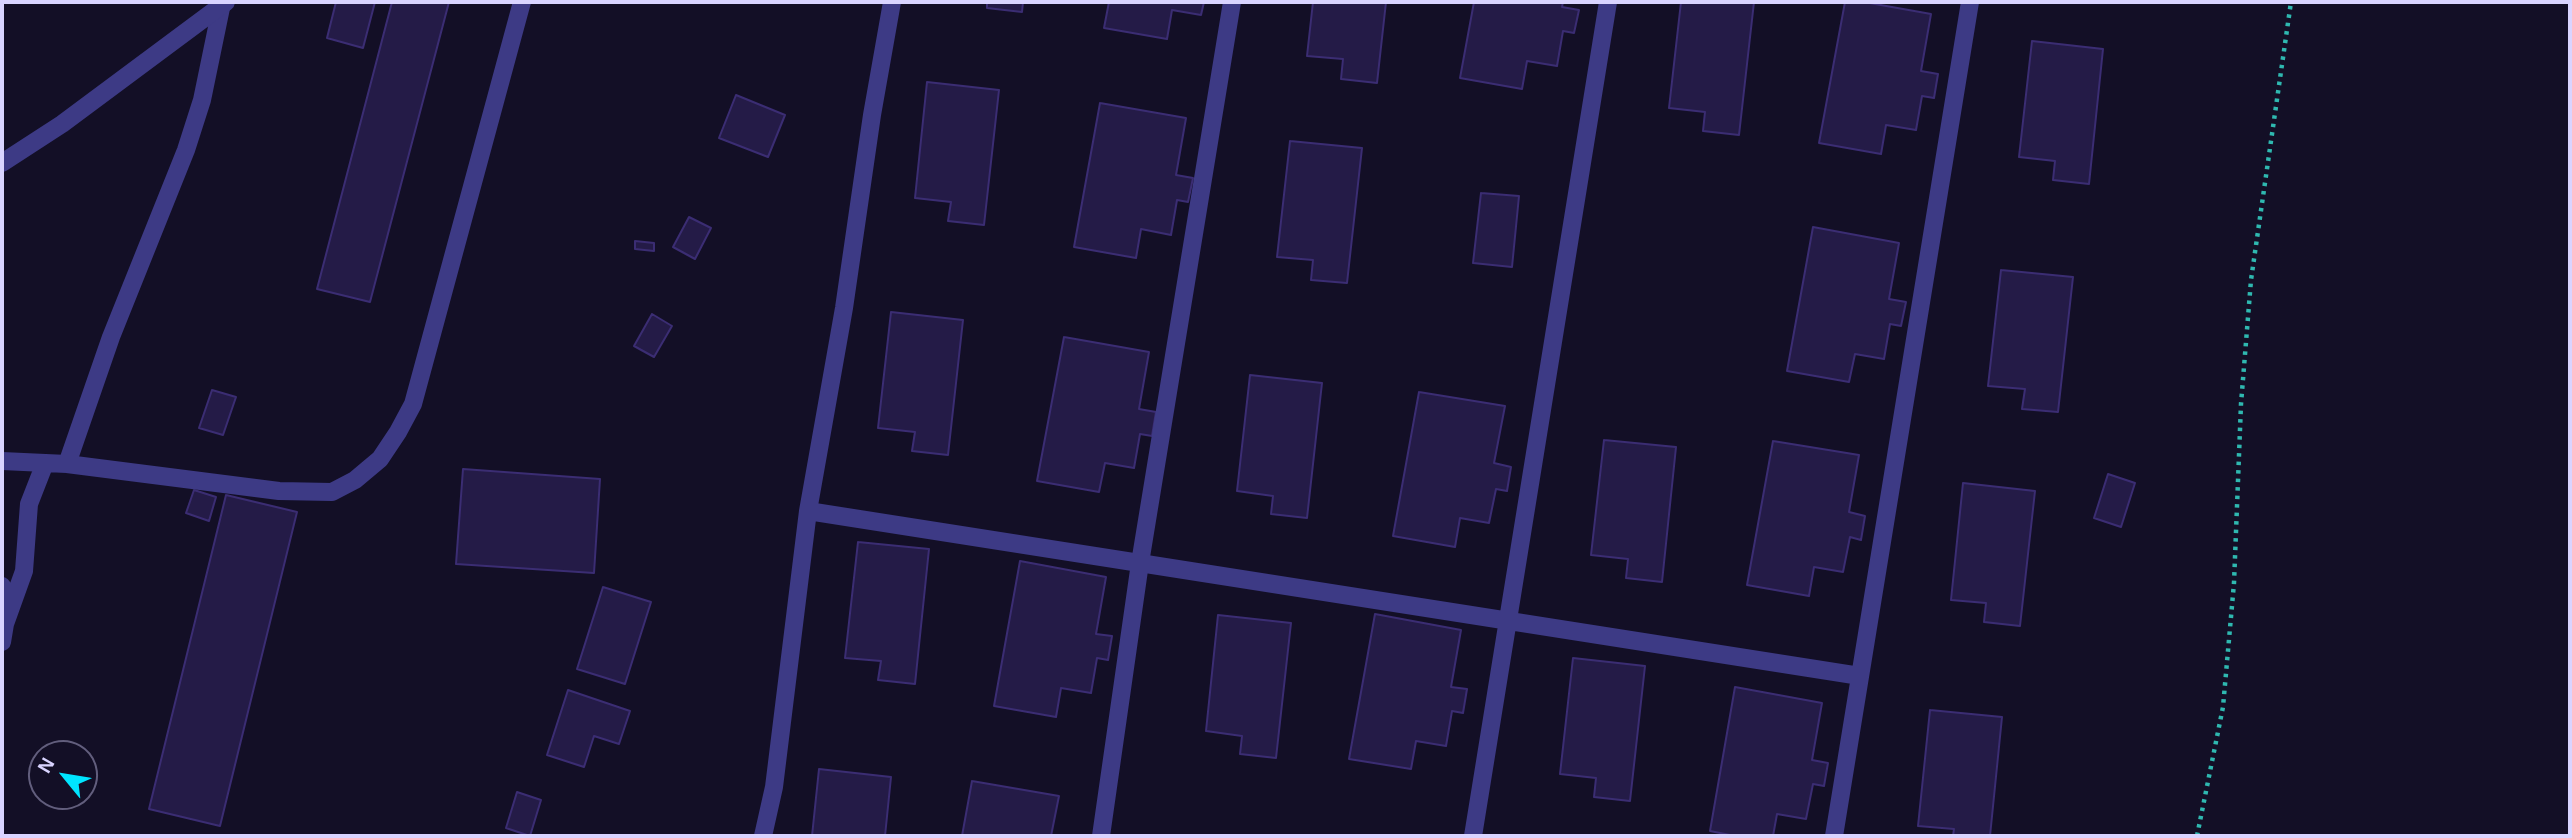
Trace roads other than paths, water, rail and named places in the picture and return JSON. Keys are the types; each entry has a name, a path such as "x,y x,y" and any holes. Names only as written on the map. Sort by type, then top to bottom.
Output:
{"street":[{"path":"2,461 67,464 279,491 332,492 355,480 380,458 398,432 412,404 522,2"},
{"path":"763,836 774,787 808,511 844,307 872,115 892,2"},
{"path":"1101,836 1140,563 1232,2"},
{"path":"1473,836 1608,2"},
{"path":"1834,836 1965,3"},
{"path":"67,464 111,337 186,150 202,100 224,5"},
{"path":"2,163 62,124 224,5"},
{"path":"3,633 24,571 29,504 45,463"},
{"path":"808,511 1860,676"},
{"path":"2,586 3,633"}]}
